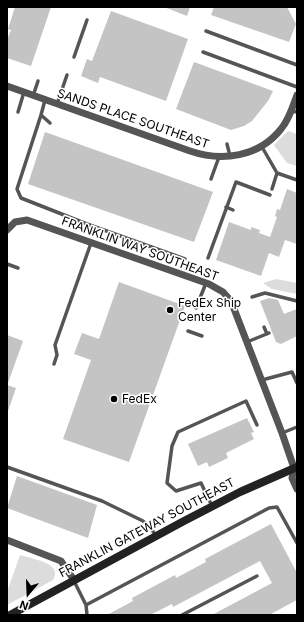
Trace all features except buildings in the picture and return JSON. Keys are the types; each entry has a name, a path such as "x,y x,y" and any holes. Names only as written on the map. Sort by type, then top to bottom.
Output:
{"street":[{"name":"SANDS PLACE SOUTHEAST","path":"7,86 190,152 219,157 230,157 261,146 282,129 294,112 297,95"},
{"name":"FRANKLIN WAY SOUTHEAST","path":"7,230 15,222 27,220 206,283 222,292 231,301 296,469 292,478 297,489"},
{"name":"FRANKLIN GATEWAY SOUTHEAST","path":"10,615 212,507 296,469"},
{"path":"7,540 55,557 66,566 74,580"}],"lane":[{"path":"74,56 87,20"},
{"path":"206,31 297,66"},
{"path":"203,52 297,87"},
{"path":"57,104 67,75"},
{"path":"33,96 38,81"},
{"path":"18,112 24,92"},
{"path":"45,100 18,189 21,198 87,224 185,259"},
{"path":"41,115 50,123"},
{"path":"227,144 230,157"},
{"path":"261,146 277,173 297,180"},
{"path":"210,179 219,157"},
{"path":"272,189 277,173"},
{"path":"208,258 236,182 270,195"},
{"path":"226,207 233,210"},
{"path":"54,364 57,355 55,344 91,243"},
{"path":"7,264 18,268"},
{"path":"196,308 206,283"},
{"path":"252,297 265,293 297,301"},
{"path":"247,342 268,334 264,327"},
{"path":"188,331 202,336"},
{"path":"262,380 292,372 297,383"},
{"path":"212,507 201,483 176,491 167,483 172,446 178,432 246,401 257,425"},
{"path":"282,433 297,427"},
{"path":"7,467 102,501 144,521 156,536"},
{"path":"86,605 269,508 277,507 297,543"},
{"path":"182,615 257,576"},
{"path":"74,580 86,605 87,615"}],"shaded area":[{"path":"288,131 297,134 297,166 287,163 274,145"},
{"path":"276,279 297,283 297,294 272,289 263,283"},
{"path":"20,555 39,560 51,566 54,569 55,574 53,580 7,605 7,592"}],"place":[{"name":"FedEx Ship Center","path":"170,310"},
{"name":"FedEx","path":"114,399"}]}
